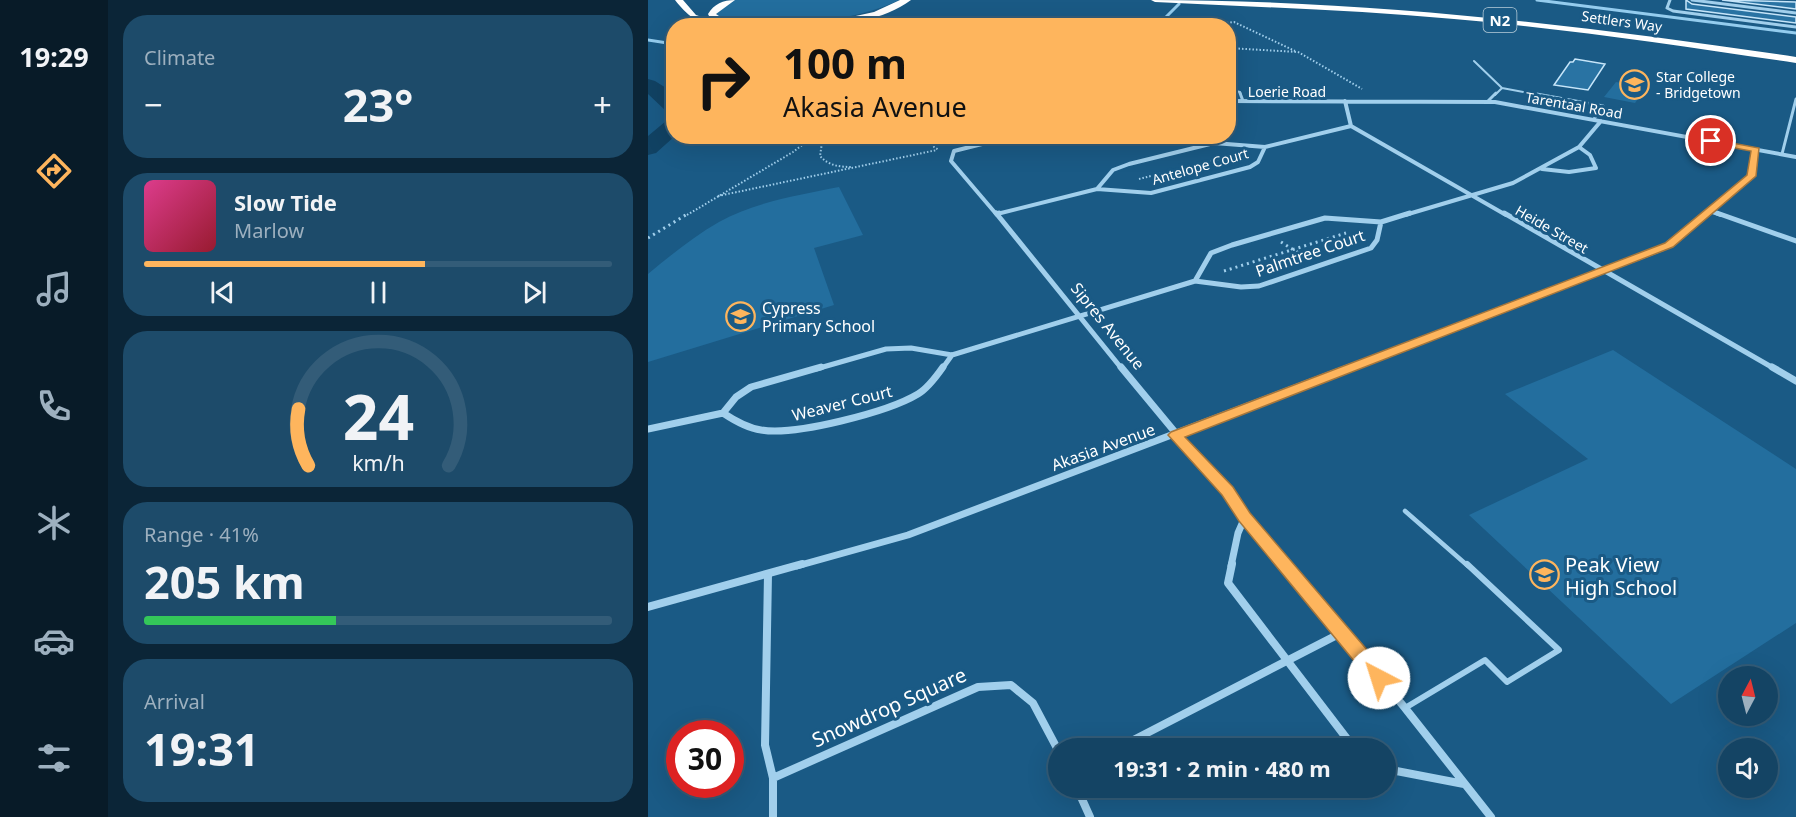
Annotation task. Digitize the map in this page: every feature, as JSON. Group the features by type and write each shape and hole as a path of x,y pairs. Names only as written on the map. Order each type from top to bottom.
{"highway":[{"path":"679,0 696,18"},
{"path":"714,18 712,14 721,4 731,0"},
{"path":"855,18 876,14 907,0"},
{"name":"Settlers Way","path":"1155,0 1411,13 1514,21 1796,60"},
{"name":"Settlers Way","path":"1313,0 1431,6 1530,15 1796,51"}],"street":[{"path":"1670,0 1667,8 1673,11 1796,27"},
{"path":"1692,0 1796,13"},
{"name":"Loerie Road","path":"1236,101 1345,101"},
{"path":"1345,101 1351,126"},
{"name":"Tarentaal Road","path":"1345,101 1488,101 1796,157"},
{"name":"Palmtree Court","path":"1195,281 1203,262 1211,253 1269,234 1325,218 1381,222 1513,183 1579,147 1601,121"},
{"name":"Antelope Court","path":"1236,143 1265,147 1351,126"},
{"name":"Heide Street","path":"1351,126 1796,381"},
{"path":"953,153 985,144"},
{"name":"Antelope Court","path":"1097,189 1113,170 1214,144"},
{"name":"Antelope Court","path":"997,213 1097,189 1151,193 1250,167 1258,162 1265,147"},
{"path":"1542,169 1586,171 1596,168 1585,148 1579,147"},
{"name":"Akasia Avenue","path":"648,607 908,535 1176,435 1669,245 1752,176 1755,150"},
{"name":"Sipres Avenue","path":"953,153 951,161 997,213 1176,435 1227,491 1245,517 1405,708 1491,817"},
{"path":"1710,211 1796,241"},
{"name":"Palmtree Court","path":"1080,316 1195,281 1251,287 1321,266 1371,248 1377,240 1381,222"},
{"path":"648,429 723,413 736,397 751,387 876,351 911,348 952,355 1080,316"},
{"name":"Weaver Court","path":"723,413 746,425 765,431 806,428 847,418 896,404 919,394 952,355"},
{"path":"1245,517 1238,533 1228,583 1346,738"},
{"path":"768,574 765,745 773,778 773,817"},
{"path":"1137,738 1341,633"},
{"name":"Snowdrop Square","path":"773,778 978,687 1011,685 1033,703 1052,738"},
{"path":"1396,771 1439,782 1464,784"},
{"path":"1081,798 1090,817"}],"lane":[{"path":"1474,61 1502,88 1604,106 1594,120"},
{"path":"1488,101 1502,88"},
{"path":"1236,91 1240,92 1243,101"},
{"path":"1782,154 1796,99"},
{"path":"1405,511 1448,546 1558,650 1508,682 1485,660 1405,708"}],"path":[{"path":"1236,23 1264,34 1366,91 1345,101"},
{"path":"1236,48 1298,52"},
{"path":"648,237 804,144"},
{"path":"822,144 820,156 824,162 836,166 860,167"},
{"path":"933,144 938,150"},
{"path":"718,196 938,150 953,153"},
{"path":"1166,155 1201,180"},
{"path":"1130,181 1231,156"},
{"path":"1195,281 1348,233"},
{"path":"1269,234 1321,266"}],"shaded area":[{"path":"734,0 899,0 843,18 721,18 716,14"},
{"path":"1616,82 1646,87 1635,103 1604,97"},
{"path":"839,187 863,235 814,248 834,305 648,362 648,274 700,234 733,215 778,200"},
{"path":"1613,350 1796,469 1796,623 1730,666 1718,666 1718,674 1671,704 1469,515 1588,459 1505,394"}],"building":[{"path":"1686,0 1692,4 1796,17 1796,23 1686,9"},
{"path":"1722,0 1796,2 1796,9"},
{"path":"1575,59 1605,64 1588,90 1554,85 1570,62"}],"waterway":[{"path":"1537,0 1796,33"},
{"path":"1165,18 1179,4"},
{"path":"648,40 666,43"},
{"path":"648,85 666,97"},
{"path":"648,148 666,133"}],"place":[{"name":"Star College - Bridgetown","path":"1635,84"},
{"name":"Cypress Primary School","path":"741,317"},
{"name":"Peak View High School","path":"1544,575"}],"route":[{"path":"1379,678 1245,517 1227,491 1176,435 1662,249 1752,176 1755,150 1711,141"}]}
